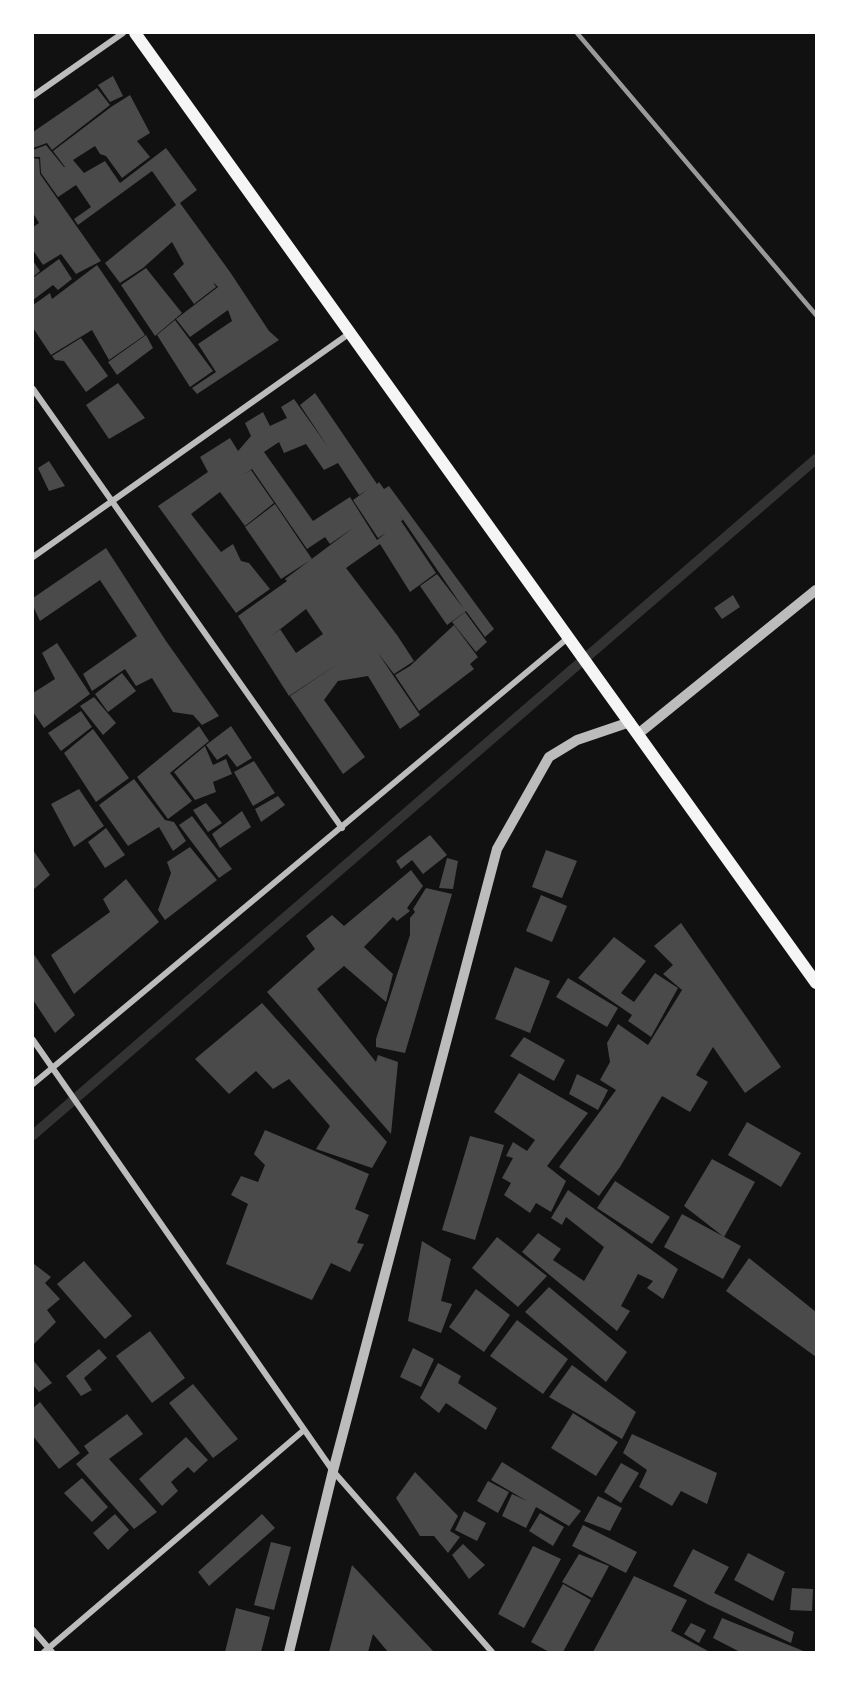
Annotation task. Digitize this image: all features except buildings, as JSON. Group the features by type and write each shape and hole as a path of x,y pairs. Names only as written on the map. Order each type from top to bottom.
{"main road":[{"path":"135,33 816,983"}],"street":[{"path":"33,96 123,33"},
{"path":"33,556 350,333"},
{"path":"33,389 342,828"},
{"path":"638,734 816,590"},
{"path":"33,1084 569,637"},
{"path":"289,1652 333,1471 497,849 549,757 578,740 630,722"},
{"path":"33,1040 333,1471 492,1652"},
{"path":"33,1630 48,1651 304,1430"}],"waterway":[{"path":"33,1135 816,459"}],"railway":[{"path":"577,33 816,315"}]}
